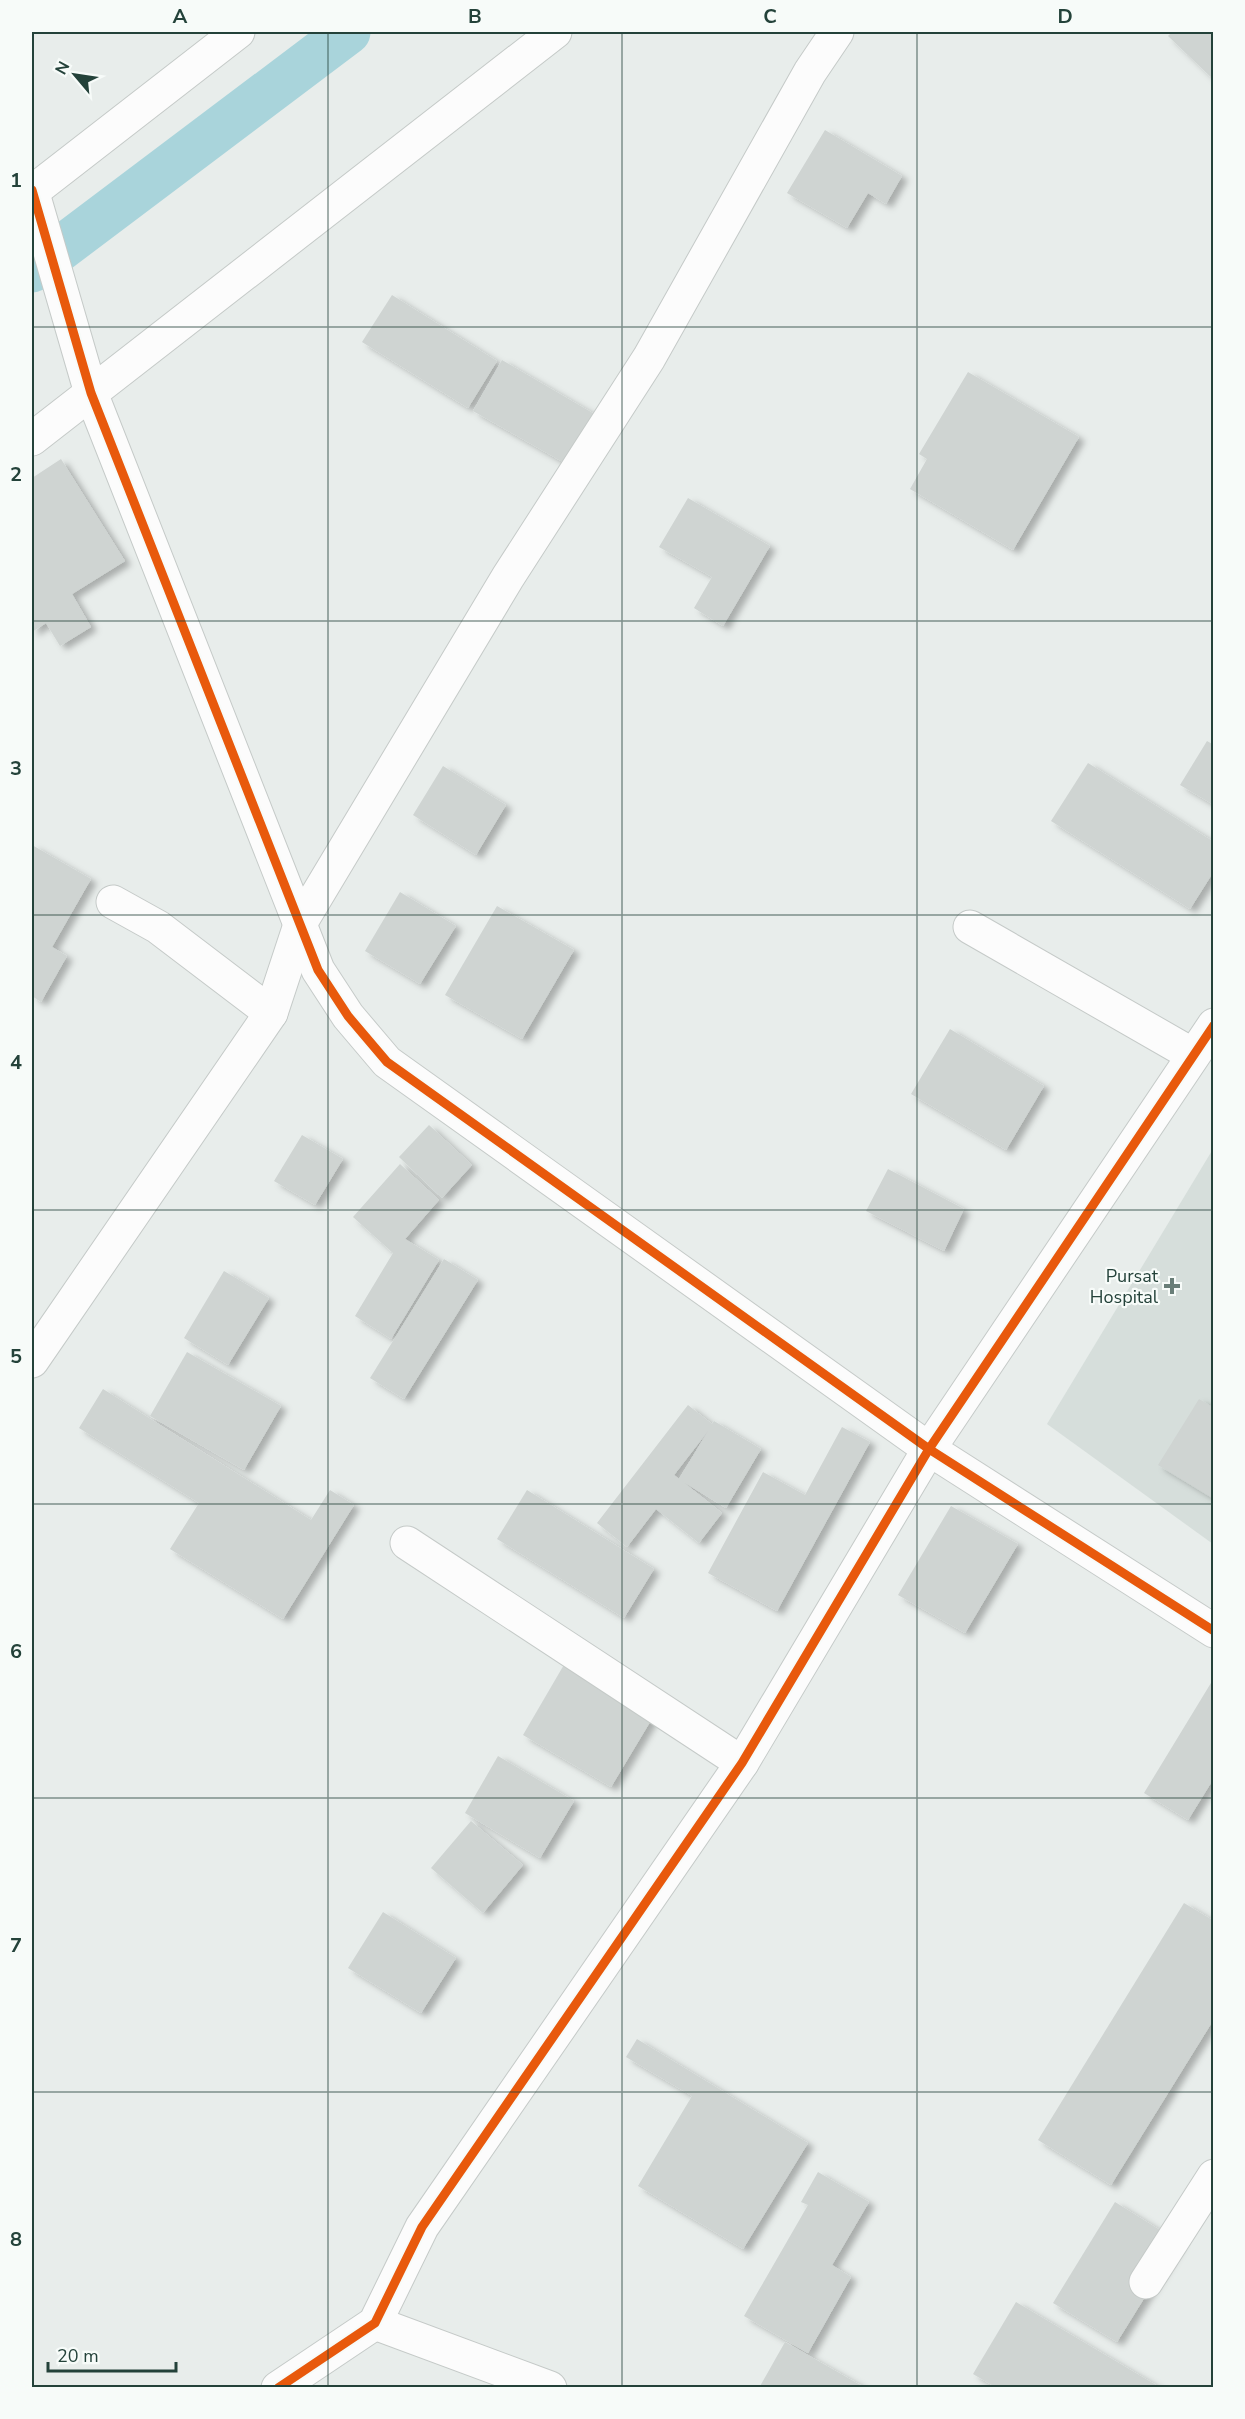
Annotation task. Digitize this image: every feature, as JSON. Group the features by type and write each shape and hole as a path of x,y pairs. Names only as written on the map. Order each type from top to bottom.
{"street":[{"path":"238,32 32,191 91,393 318,970 348,1016 387,1062 929,1449 1214,1631"},
{"path":"32,439 555,32"},
{"path":"32,1361 271,1013 300,922 508,577 649,358 810,72 837,32"},
{"path":"113,902 158,927 271,1013"},
{"path":"970,927 1193,1055"},
{"path":"278,2388 375,2323 422,2228 742,1763 929,1449 1214,1025"},
{"path":"407,1543 742,1763"},
{"path":"1146,2282 1214,2176"},
{"path":"375,2323 550,2388"}],"shaded area":[{"name":"Pursat Hospital","path":"1213,1149 1213,1544 1047,1424"}],"building":[{"path":"1172,32 1214,32 1214,80 1168,36"},
{"path":"825,130 902,176 886,204 868,193 847,228 787,193"},
{"path":"392,295 497,361 468,408 362,342"},
{"path":"502,360 596,415 568,465 473,411"},
{"path":"968,372 1079,437 1013,550 910,489 927,459 919,454"},
{"path":"61,459 125,561 72,594 91,627 60,646 46,623 32,632 32,478"},
{"path":"688,498 770,546 723,626 694,608 712,577 659,547"},
{"path":"1207,741 1214,745 1214,805 1180,785"},
{"path":"1088,763 1214,842 1214,871 1190,909 1051,821"},
{"path":"443,766 506,805 476,855 413,815"},
{"path":"32,845 91,879 52,947 67,956 41,1002 32,996"},
{"path":"400,892 456,926 420,984 365,951"},
{"path":"497,906 574,950 522,1039 445,995"},
{"path":"950,1029 1044,1086 1006,1150 911,1094"},
{"path":"429,1125 472,1165 442,1198 399,1157"},
{"path":"302,1135 343,1159 315,1205 274,1181"},
{"path":"400,1164 439,1200 405,1239 439,1260 391,1339 355,1316 393,1253 353,1217"},
{"path":"888,1169 964,1209 944,1251 866,1211"},
{"path":"444,1259 478,1280 404,1399 370,1378"},
{"path":"224,1271 269,1298 228,1365 184,1338"},
{"path":"187,1352 281,1406 244,1470 150,1416"},
{"path":"103,1389 311,1520 330,1490 354,1505 283,1619 170,1549 199,1503 79,1428"},
{"path":"1199,1399 1214,1408 1214,1499 1158,1465"},
{"path":"688,1405 712,1424 714,1421 761,1449 726,1508 682,1481 722,1513 699,1543 656,1509 627,1547 597,1523","holes":["708,1431 679,1479 674,1475"]},
{"path":"842,1427 870,1442 777,1611 708,1573 763,1472 805,1495"},
{"path":"527,1490 654,1569 624,1618 497,1539"},
{"path":"951,1506 1018,1544 965,1633 898,1595"},
{"path":"565,1663 653,1717 611,1787 523,1735"},
{"path":"1214,1678 1214,1778 1188,1820 1144,1793"},
{"path":"498,1756 574,1801 540,1858 465,1813"},
{"path":"471,1821 523,1865 483,1913 431,1868"},
{"path":"1184,1903 1214,1921 1214,2019 1111,2185 1038,2140"},
{"path":"383,1912 456,1958 421,2013 348,1968"},
{"path":"637,2039 808,2143 743,2249 638,2186 692,2096 626,2057"},
{"path":"818,2172 869,2202 832,2265 851,2277 808,2353 744,2316 808,2205 801,2202"},
{"path":"1115,2202 1179,2242 1117,2342 1053,2303"},
{"path":"1016,2302 1161,2388 997,2388 973,2374"},
{"path":"785,2342 862,2386 861,2388 759,2388"}],"waterway":[{"path":"32,270 348,32"}],"cycle path":[{"path":"32,190 91,393 318,970 348,1016 387,1062 929,1449 1214,1631"},
{"path":"278,2388 375,2323 422,2227 742,1763 929,1449 1214,1025"}],"place":[{"name":"Pursat Hospital","path":"1172,1286"}]}
